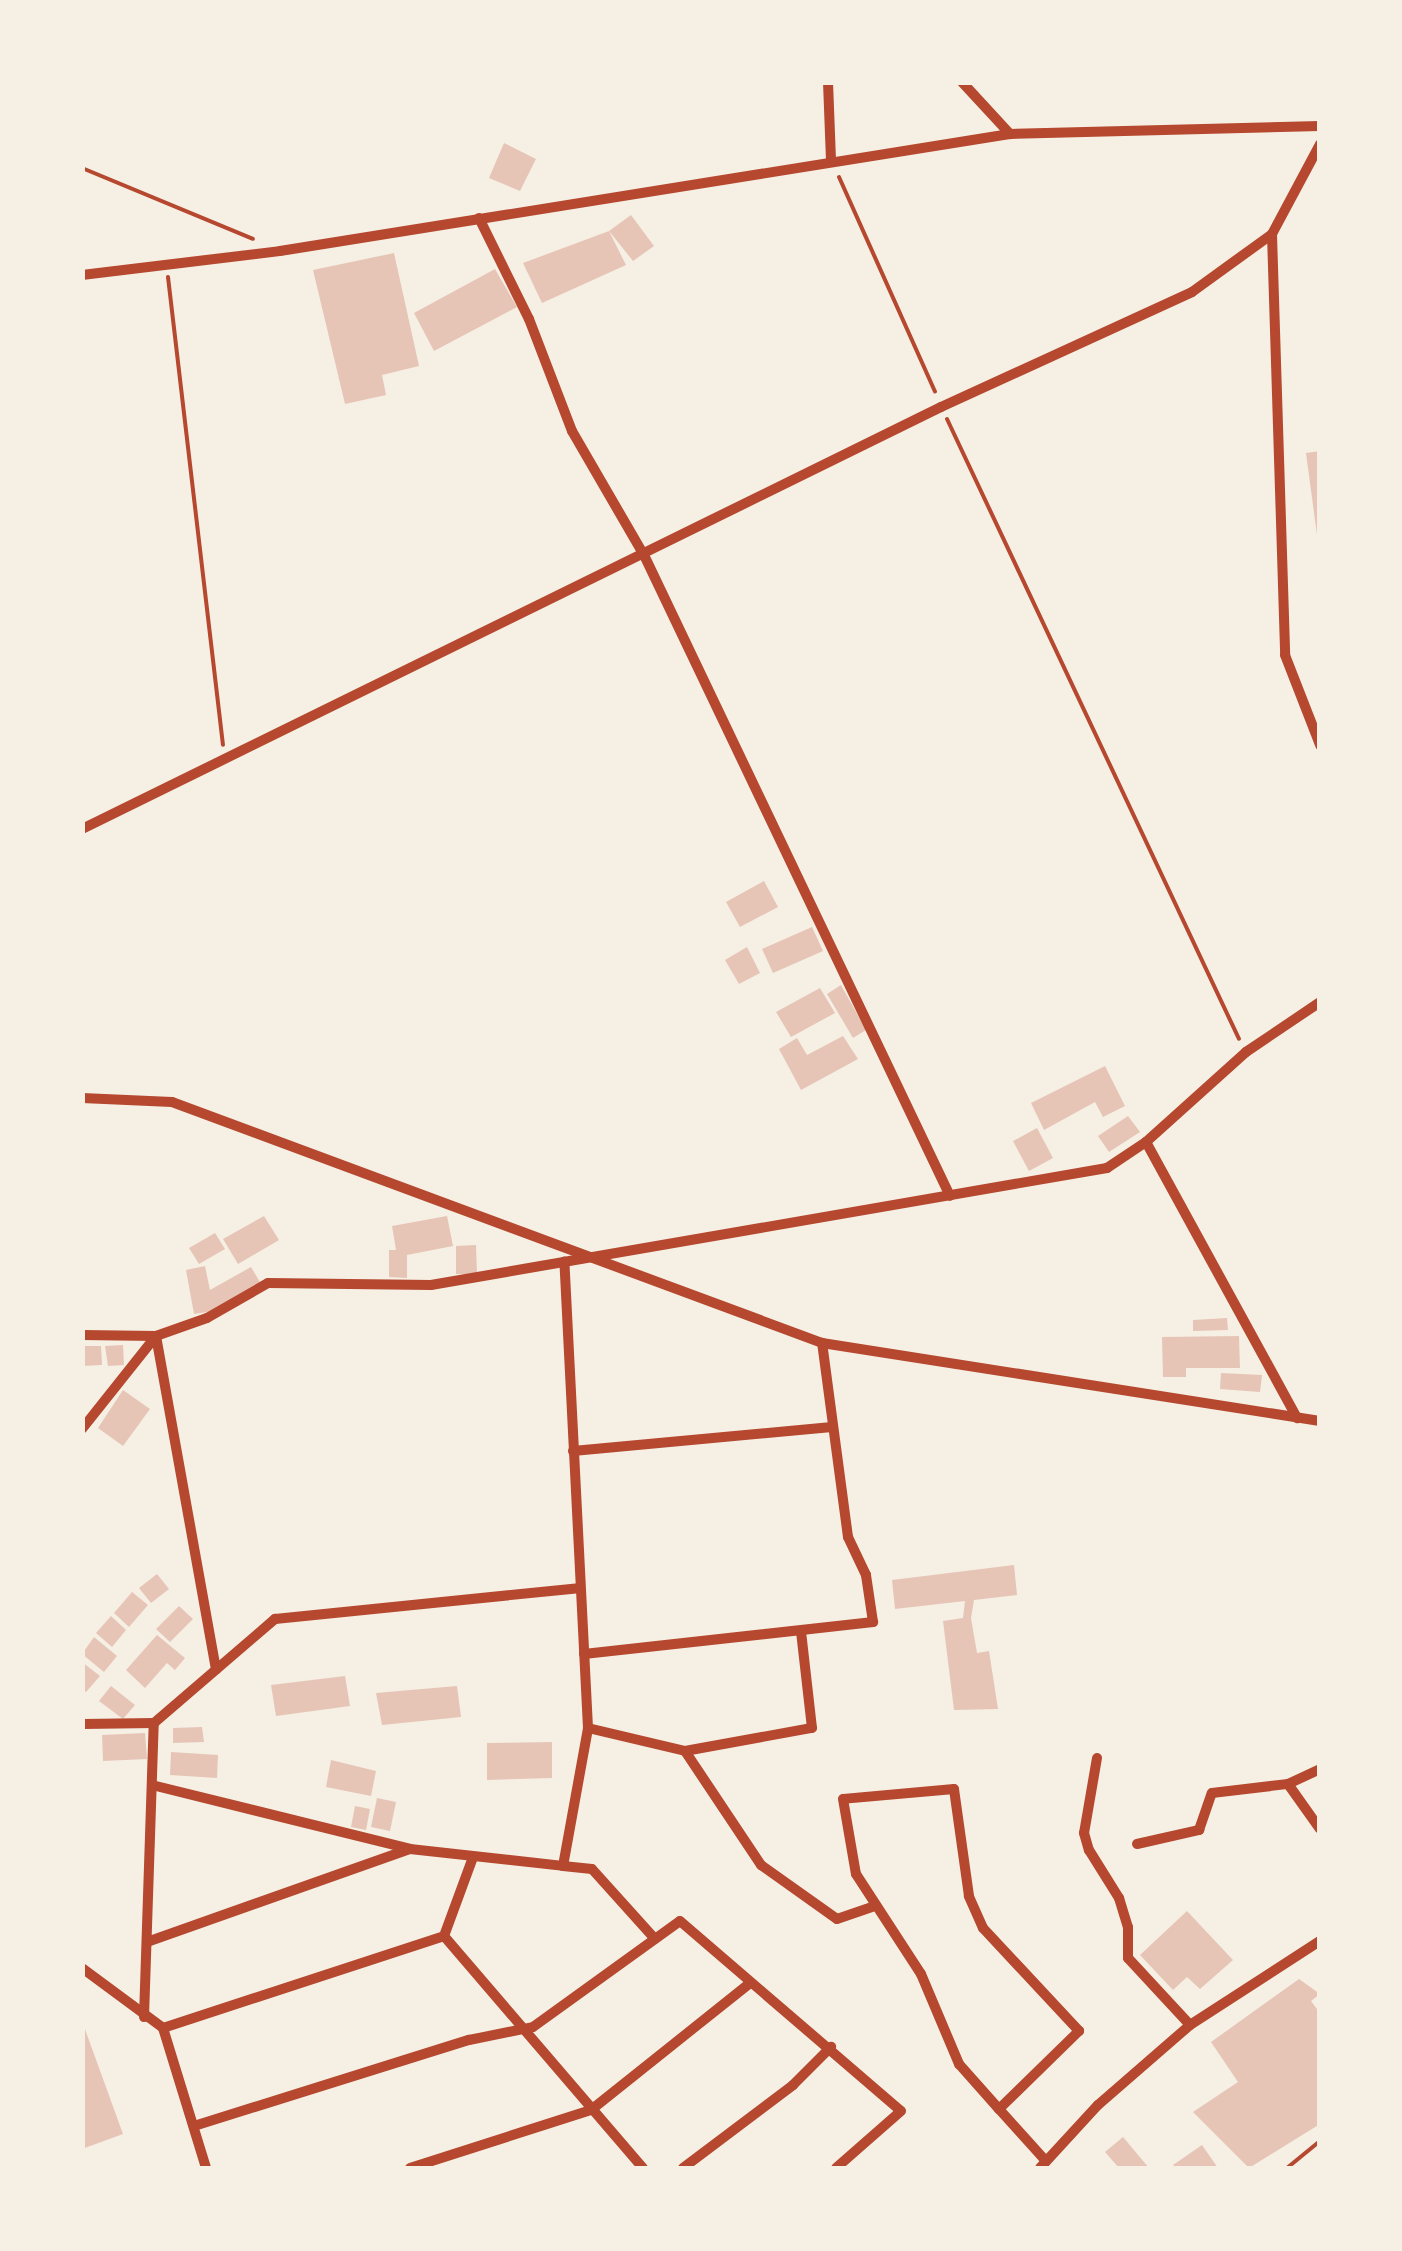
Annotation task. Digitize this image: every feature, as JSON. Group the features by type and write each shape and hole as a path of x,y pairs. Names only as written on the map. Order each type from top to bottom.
{"street":[{"path":"828,82 830,159"},
{"path":"962,82 1010,134"},
{"path":"82,275 280,250 830,159 1010,134 1320,126"},
{"path":"82,829 941,407 1192,292 1272,234 1320,144"},
{"path":"479,218 529,320 572,432 644,555 950,1196"},
{"path":"1272,234 1285,656 1320,744"},
{"path":"82,1335 156,1336 208,1318 268,1283 431,1284 1107,1168 1146,1142 1246,1052 1320,1002"},
{"path":"82,1098 172,1102 468,1206 585,1258 822,1342 1320,1421"},
{"path":"1146,1142 1296,1418"},
{"path":"563,1866 588,1728 564,1262"},
{"path":"82,1429 156,1336"},
{"path":"156,1336 216,1670"},
{"path":"584,1654 873,1622 866,1575 848,1537 822,1342"},
{"path":"572,1451 832,1427"},
{"path":"83,1724 154,1724 275,1620 578,1588"},
{"path":"588,1728 684,1751 812,1728 801,1632"},
{"path":"144,2018 156,1786 154,1724"},
{"path":"684,1751 762,1865 837,1919 875,1906"},
{"path":"1098,1758 1084,1833 1089,1850 1118,1898 1128,1927 1128,1958 1190,2025"},
{"path":"1137,1844 1200,1830 1212,1793 1288,1784 1320,1770"},
{"path":"1288,1784 1320,1830"},
{"path":"156,1786 410,1849 472,1860 592,1870 655,1939"},
{"path":"999,2109 1079,2031 982,1928 969,1896 954,1790 843,1799 846,1840 875,1906 921,1974 959,2064 1043,2164 1190,2025 1320,1940"},
{"path":"146,1942 410,1849"},
{"path":"444,1936 472,1860"},
{"path":"194,2126 520,2027 532,2027 680,1921 748,1984 831,2046 901,2111 836,2168"},
{"path":"444,1936 644,2168"},
{"path":"163,2028 444,1936"},
{"path":"82,1968 144,2018 163,2028 206,2168"},
{"path":"410,2168 592,2110 748,1984"},
{"path":"684,2168 793,2085 831,2046"}],"path":[{"path":"830,159 941,407 1246,1052"},
{"path":"82,168 280,250"},
{"path":"166,264 225,759"},
{"path":"1287,2168 1320,2141"}],"building":[{"path":"504,143 536,159 520,191 489,178"},
{"path":"631,215 654,246 633,261 609,231"},
{"path":"609,231 626,265 542,303 523,263"},
{"path":"394,253 419,366 382,375 386,395 345,404 313,270"},
{"path":"495,269 517,307 434,351 414,313"},
{"path":"1320,451 1320,535 1317,535 1306,453"},
{"path":"764,881 778,907 740,927 726,902"},
{"path":"812,927 823,951 773,973 762,949"},
{"path":"747,947 760,973 739,984 725,960"},
{"path":"841,985 866,1030 853,1038 827,994"},
{"path":"820,988 835,1013 791,1037 776,1012"},
{"path":"843,1036 858,1059 801,1090 779,1049 797,1038 807,1055"},
{"path":"1105,1066 1125,1106 1103,1117 1095,1102 1044,1130 1031,1103"},
{"path":"1128,1116 1140,1132 1109,1152 1098,1136"},
{"path":"1037,1128 1053,1158 1029,1171 1013,1141"},
{"path":"264,1216 279,1240 238,1264 223,1239"},
{"path":"447,1216 453,1246 407,1255 407,1278 389,1277 389,1250 396,1250 392,1226"},
{"path":"215,1233 225,1249 199,1264 189,1248"},
{"path":"476,1245 477,1274 456,1274 456,1246"},
{"path":"205,1266 210,1290 251,1267 261,1284 214,1311 194,1314 186,1270"},
{"path":"1227,1318 1228,1330 1193,1331 1193,1320"},
{"path":"1239,1336 1240,1368 1186,1368 1186,1377 1163,1377 1162,1337"},
{"path":"123,1345 124,1365 108,1366 105,1346"},
{"path":"82,1346 101,1346 102,1365 82,1366"},
{"path":"1221,1373 1262,1375 1260,1392 1220,1389"},
{"path":"123,1390 150,1409 123,1446 98,1428"},
{"path":"1014,1565 1017,1595 974,1600 971,1618 977,1653 989,1651 998,1709 954,1710 943,1621 963,1618 965,1601 895,1609 892,1580"},
{"path":"157,1574 169,1589 151,1603 139,1588"},
{"path":"132,1592 148,1605 129,1627 114,1613"},
{"path":"179,1606 193,1619 170,1642 156,1629"},
{"path":"111,1616 126,1630 112,1647 96,1633"},
{"path":"157,1635 185,1658 175,1670 167,1663 145,1688 126,1670"},
{"path":"94,1637 117,1656 104,1672 82,1654"},
{"path":"82,1662 100,1676 86,1692 82,1690"},
{"path":"345,1676 350,1706 276,1716 271,1685"},
{"path":"111,1686 135,1705 123,1719 99,1701"},
{"path":"457,1686 461,1717 382,1725 376,1693"},
{"path":"202,1727 204,1742 173,1743 173,1728"},
{"path":"145,1733 147,1759 103,1761 102,1735"},
{"path":"552,1742 552,1778 487,1780 487,1743"},
{"path":"171,1752 218,1755 217,1778 170,1775"},
{"path":"331,1760 376,1771 371,1796 326,1787"},
{"path":"377,1798 396,1802 390,1831 371,1827"},
{"path":"355,1806 370,1809 366,1830 351,1827"},
{"path":"1187,1911 1233,1960 1200,1989 1187,1977 1173,1990 1140,1955"},
{"path":"1299,1979 1320,1994 1311,2001 1320,2013 1320,2124 1249,2168 1193,2112 1238,2082 1211,2042"},
{"path":"82,2021 123,2134 82,2149"},
{"path":"1123,2137 1149,2168 1119,2168 1105,2152"},
{"path":"1202,2145 1218,2168 1173,2165"}]}
